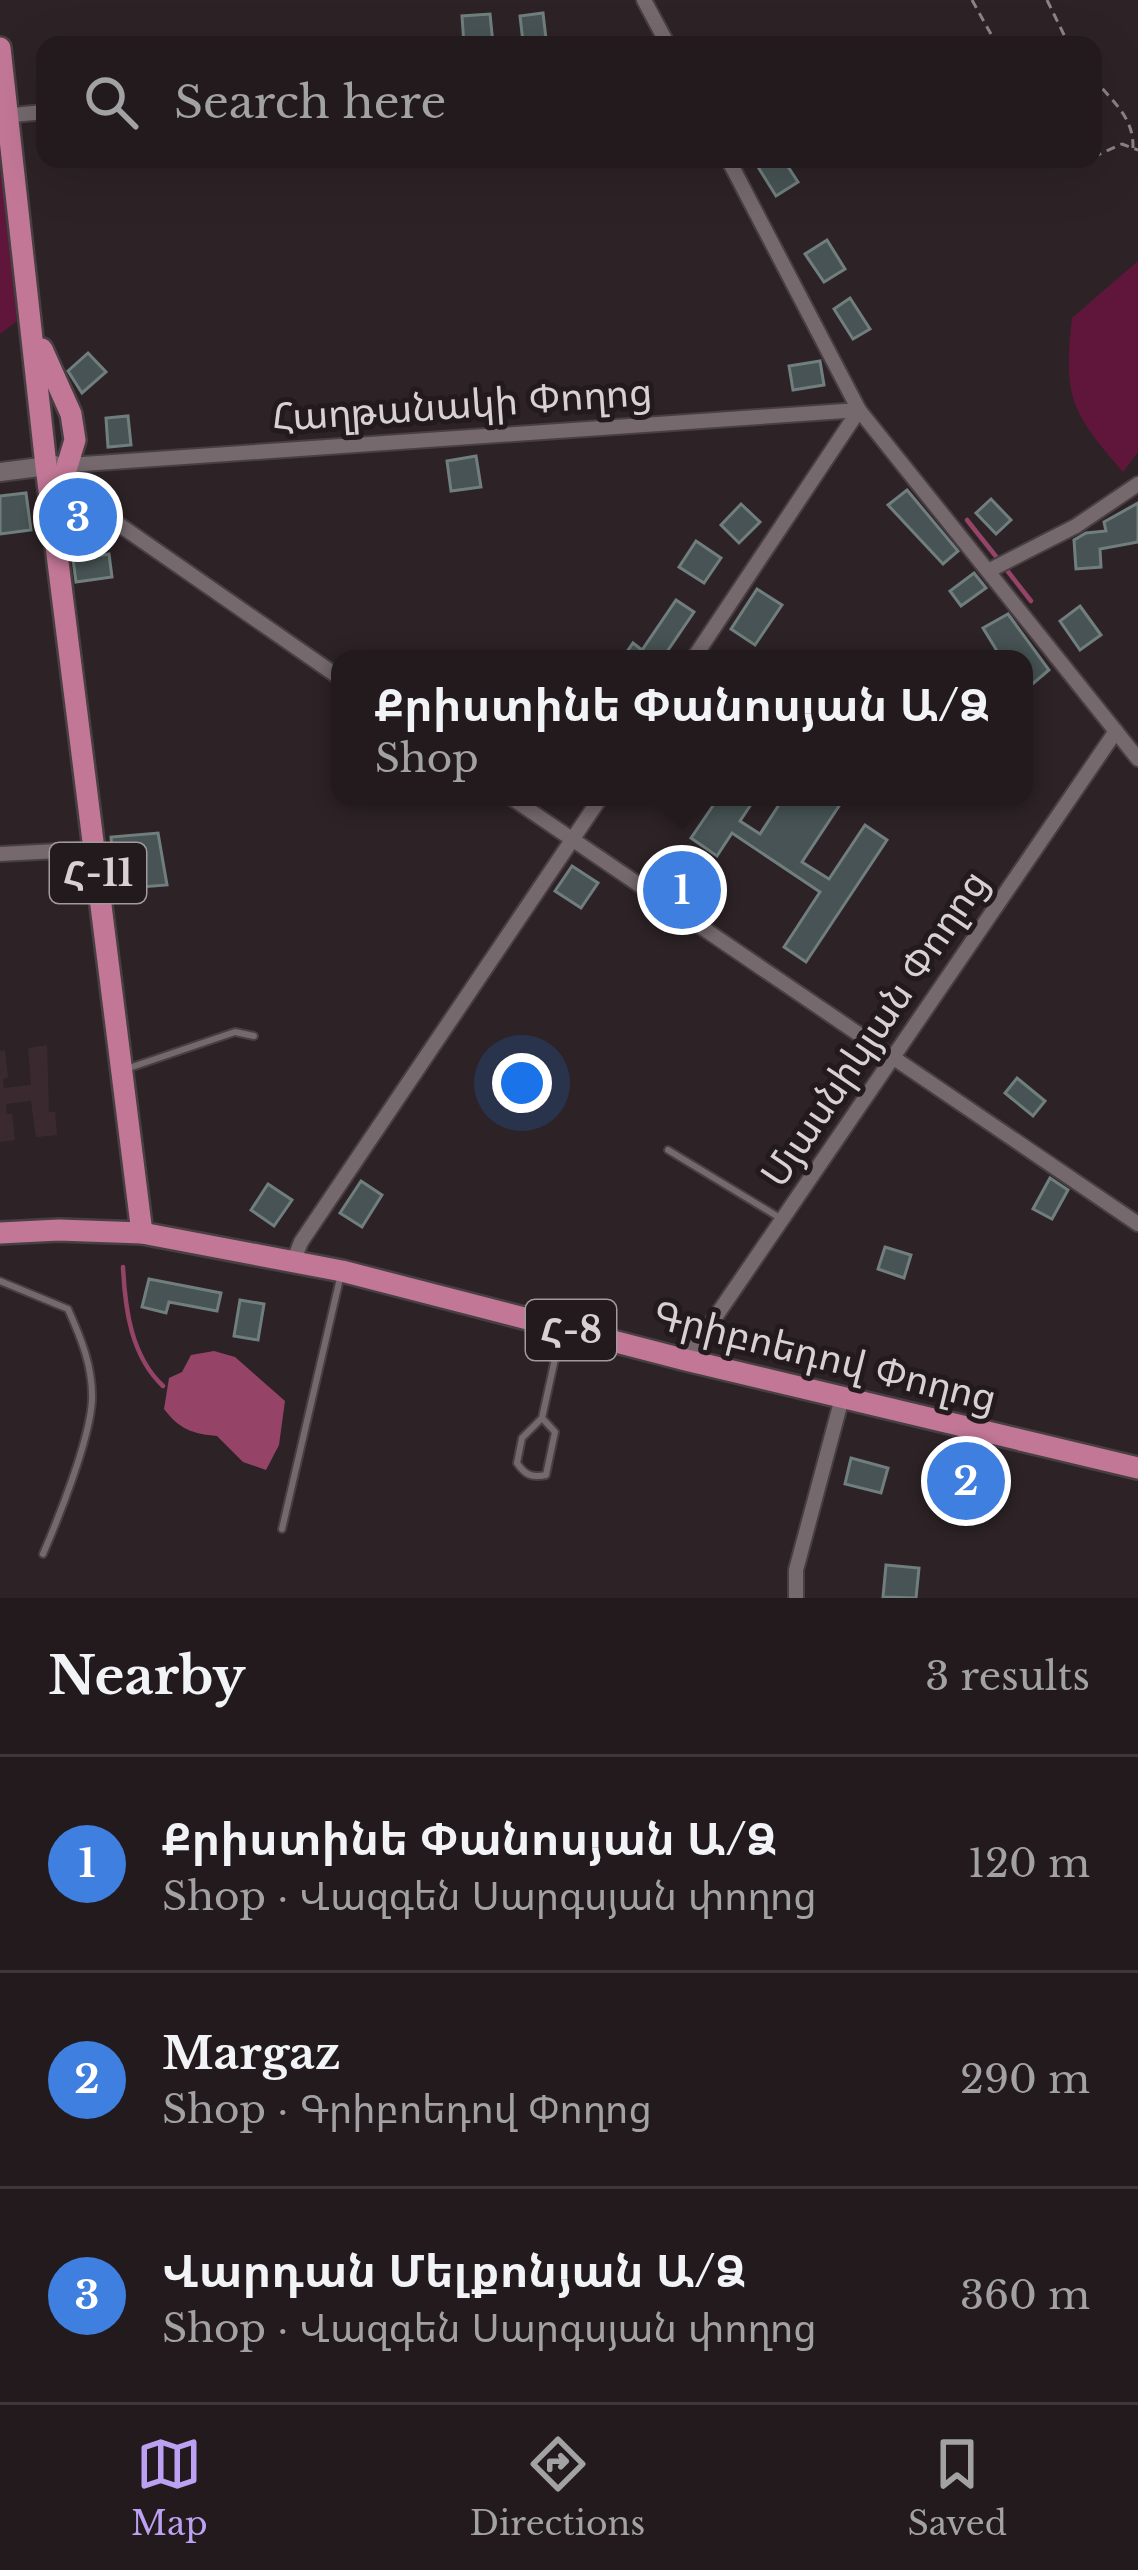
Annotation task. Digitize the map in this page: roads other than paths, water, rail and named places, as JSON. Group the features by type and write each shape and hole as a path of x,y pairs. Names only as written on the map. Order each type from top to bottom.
{"main road":[{"name":"Հ-11","path":"0,48 4,116 142,1232"},
{"name":"Հ-11","path":"31,320 71,414 75,440 52,513"},
{"name":"Գրիբոեդով Փողոց","path":"0,1233 142,1232 342,1271 686,1360 1138,1468"}],"street":[{"path":"644,0 663,36"},
{"path":"4,116 36,113"},
{"path":"733,168 860,410 1138,759"},
{"path":"699,650 860,410"},
{"name":"Հաղթանակի Փողոց","path":"70,465 860,410"},
{"path":"0,472 70,465 88,503 331,673"},
{"path":"990,570 1076,526 1138,484"},
{"name":"Մյասնիկյան Փողոց","path":"686,1360 1116,731"},
{"path":"524,806 1138,1224"},
{"path":"293,1262 301,1242 595,806"},
{"path":"0,854 95,849"},
{"path":"796,1598 796,1570 842,1398"}],"lane":[{"path":"122,1070 235,1032 254,1036"},
{"path":"668,1150 784,1220"},
{"path":"282,1529 342,1271"},
{"path":"0,1281 68,1309 86,1347 92,1402 63,1509 43,1554"},
{"path":"542,1418 554,1432 546,1475 536,1477 523,1472 517,1463 522,1438 542,1418 562,1328"}],"waterway":[{"path":"967,520 998,559"},
{"path":"1006,569 1031,601"},
{"path":"123,1267 137,1346 163,1386"}],"place":[{"name":"Վարդան Մելքոնյան Ա/Ձ","path":"78,517"},
{"name":"Քրիստինե Փանոսյան Ա/Ձ","path":"682,890"},
{"name":"Margaz","path":"966,1481"}]}
